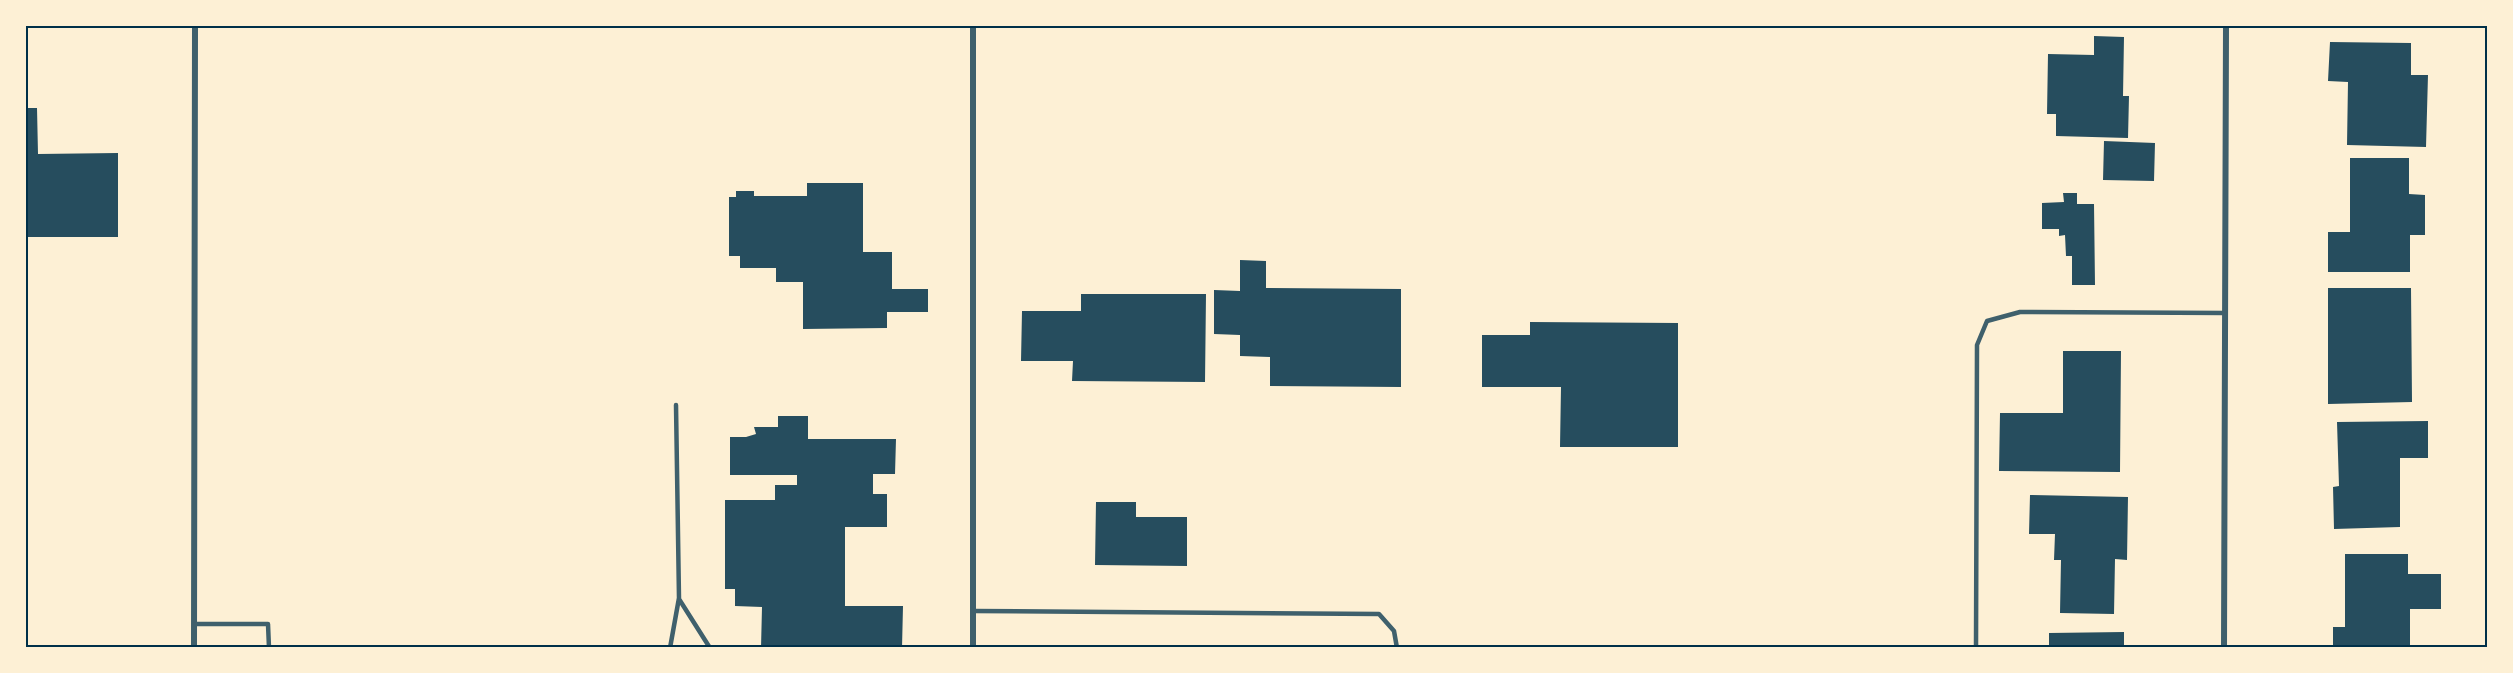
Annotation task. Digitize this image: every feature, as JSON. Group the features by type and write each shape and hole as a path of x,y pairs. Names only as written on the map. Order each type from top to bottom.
{"street":[{"path":"194,648 195,26"},
{"path":"973,26 973,648"},
{"path":"2224,648 2226,26"}],"lane":[{"path":"1976,648 1977,345 1987,321 2020,312 2225,313"},
{"path":"670,648 679,598 676,405"},
{"path":"679,598 710,648"},
{"path":"973,611 1379,614 1394,631 1397,648"},
{"path":"194,624 268,624 268,648"}],"building":[{"path":"2094,36 2124,37 2123,96 2129,96 2128,138 2056,136 2056,114 2047,114 2048,54 2094,55"},
{"path":"2330,42 2411,43 2411,75 2428,75 2426,147 2347,145 2348,82 2328,81"},
{"path":"26,108 37,108 38,154 118,153 118,237 26,237"},
{"path":"2104,141 2155,143 2154,181 2103,180"},
{"path":"2350,158 2409,158 2409,194 2425,195 2425,235 2410,235 2410,272 2328,272 2328,232 2350,232"},
{"path":"807,183 863,183 863,252 892,252 892,289 928,289 928,312 887,312 887,328 803,329 803,282 776,282 776,268 740,268 740,256 729,256 729,197 736,197 736,191 754,191 754,196 807,196"},
{"path":"2063,193 2077,193 2077,204 2094,204 2095,285 2072,285 2072,256 2066,256 2065,235 2059,236 2059,229 2042,229 2042,203 2064,202"},
{"path":"1240,260 1266,261 1266,288 1401,289 1401,387 1270,386 1270,357 1240,356 1240,335 1214,334 1214,290 1240,291"},
{"path":"2328,288 2411,288 2412,402 2328,404"},
{"path":"1081,294 1206,294 1205,382 1072,381 1073,361 1021,361 1022,311 1081,311"},
{"path":"1530,322 1678,323 1678,447 1560,447 1561,387 1482,387 1482,335 1530,335"},
{"path":"2063,351 2121,351 2120,472 1999,471 2000,413 2063,413"},
{"path":"778,416 808,416 808,439 896,439 895,474 873,474 873,494 887,494 887,527 845,527 845,606 903,606 902,648 761,648 762,607 735,606 735,589 725,589 725,500 775,500 775,485 797,485 797,475 730,475 730,437 746,437 756,434 754,427 778,427"},
{"path":"2428,421 2428,458 2400,458 2400,527 2334,529 2333,487 2339,486 2337,422"},
{"path":"2030,495 2128,497 2127,560 2115,559 2114,614 2060,613 2061,560 2054,560 2055,534 2029,534"},
{"path":"1096,502 1136,502 1136,517 1187,517 1187,566 1095,565"},
{"path":"2345,554 2408,554 2408,574 2441,574 2441,609 2410,609 2410,648 2333,648 2333,627 2345,627"},
{"path":"2124,632 2124,648 2049,648 2049,633"}]}
